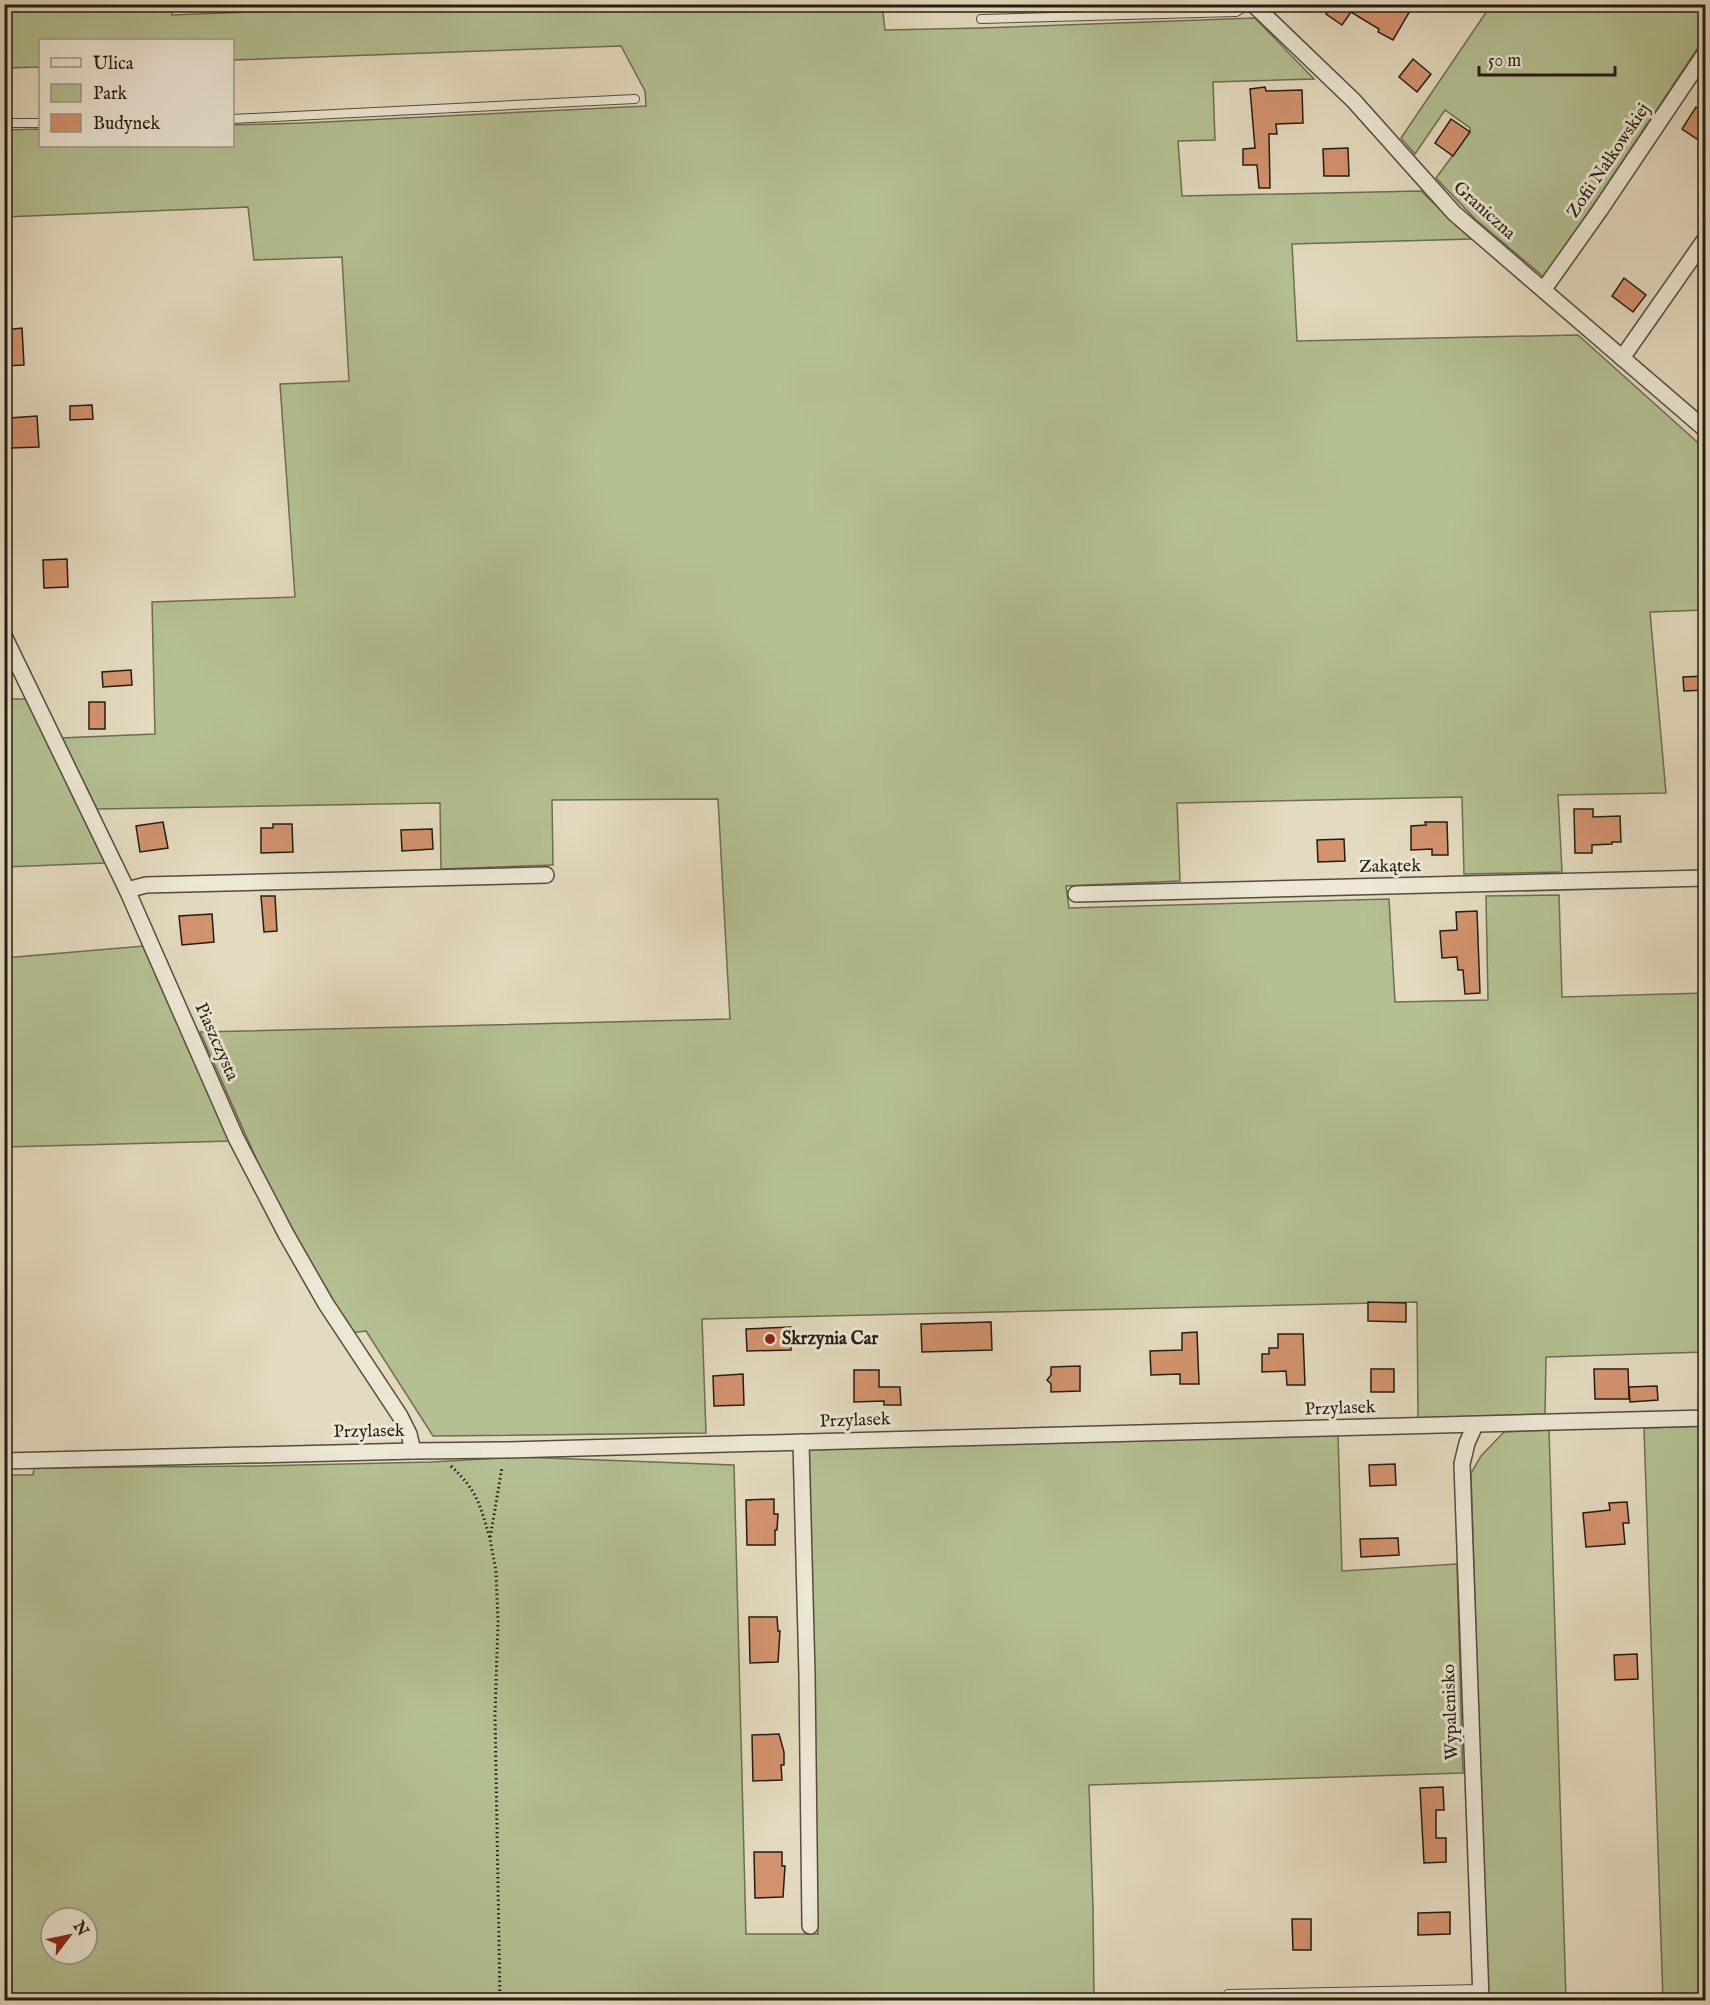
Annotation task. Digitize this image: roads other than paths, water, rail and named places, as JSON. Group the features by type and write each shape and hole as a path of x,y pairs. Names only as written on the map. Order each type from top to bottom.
{"street":[{"name":"Graniczna","path":"1256,6 1354,101 1454,213 1706,430"},
{"name":"Zofii Nałkowskiej","path":"1544,289 1706,52"},
{"path":"1623,358 1706,238"},
{"name":"Piaszczysta","path":"4,636 127,890 241,1148 326,1304 400,1416 409,1434 413,1451"},
{"path":"127,890 146,885 546,875"},
{"name":"Zakątek","path":"1076,894 1706,878"},
{"name":"Przylasek","path":"4,1461 1706,1418"},
{"name":"Wypalenisko","path":"1475,1425 1467,1443 1462,1464 1480,1995"},
{"path":"801,1442 810,1926"}],"lane":[{"path":"981,19 1236,12 1256,6"},
{"path":"234,119 635,99"},
{"path":"4,123 39,123"},
{"path":"1228,1994 1480,1995"}],"place":[{"name":"Skrzynia Car","path":"770,1339"}]}
